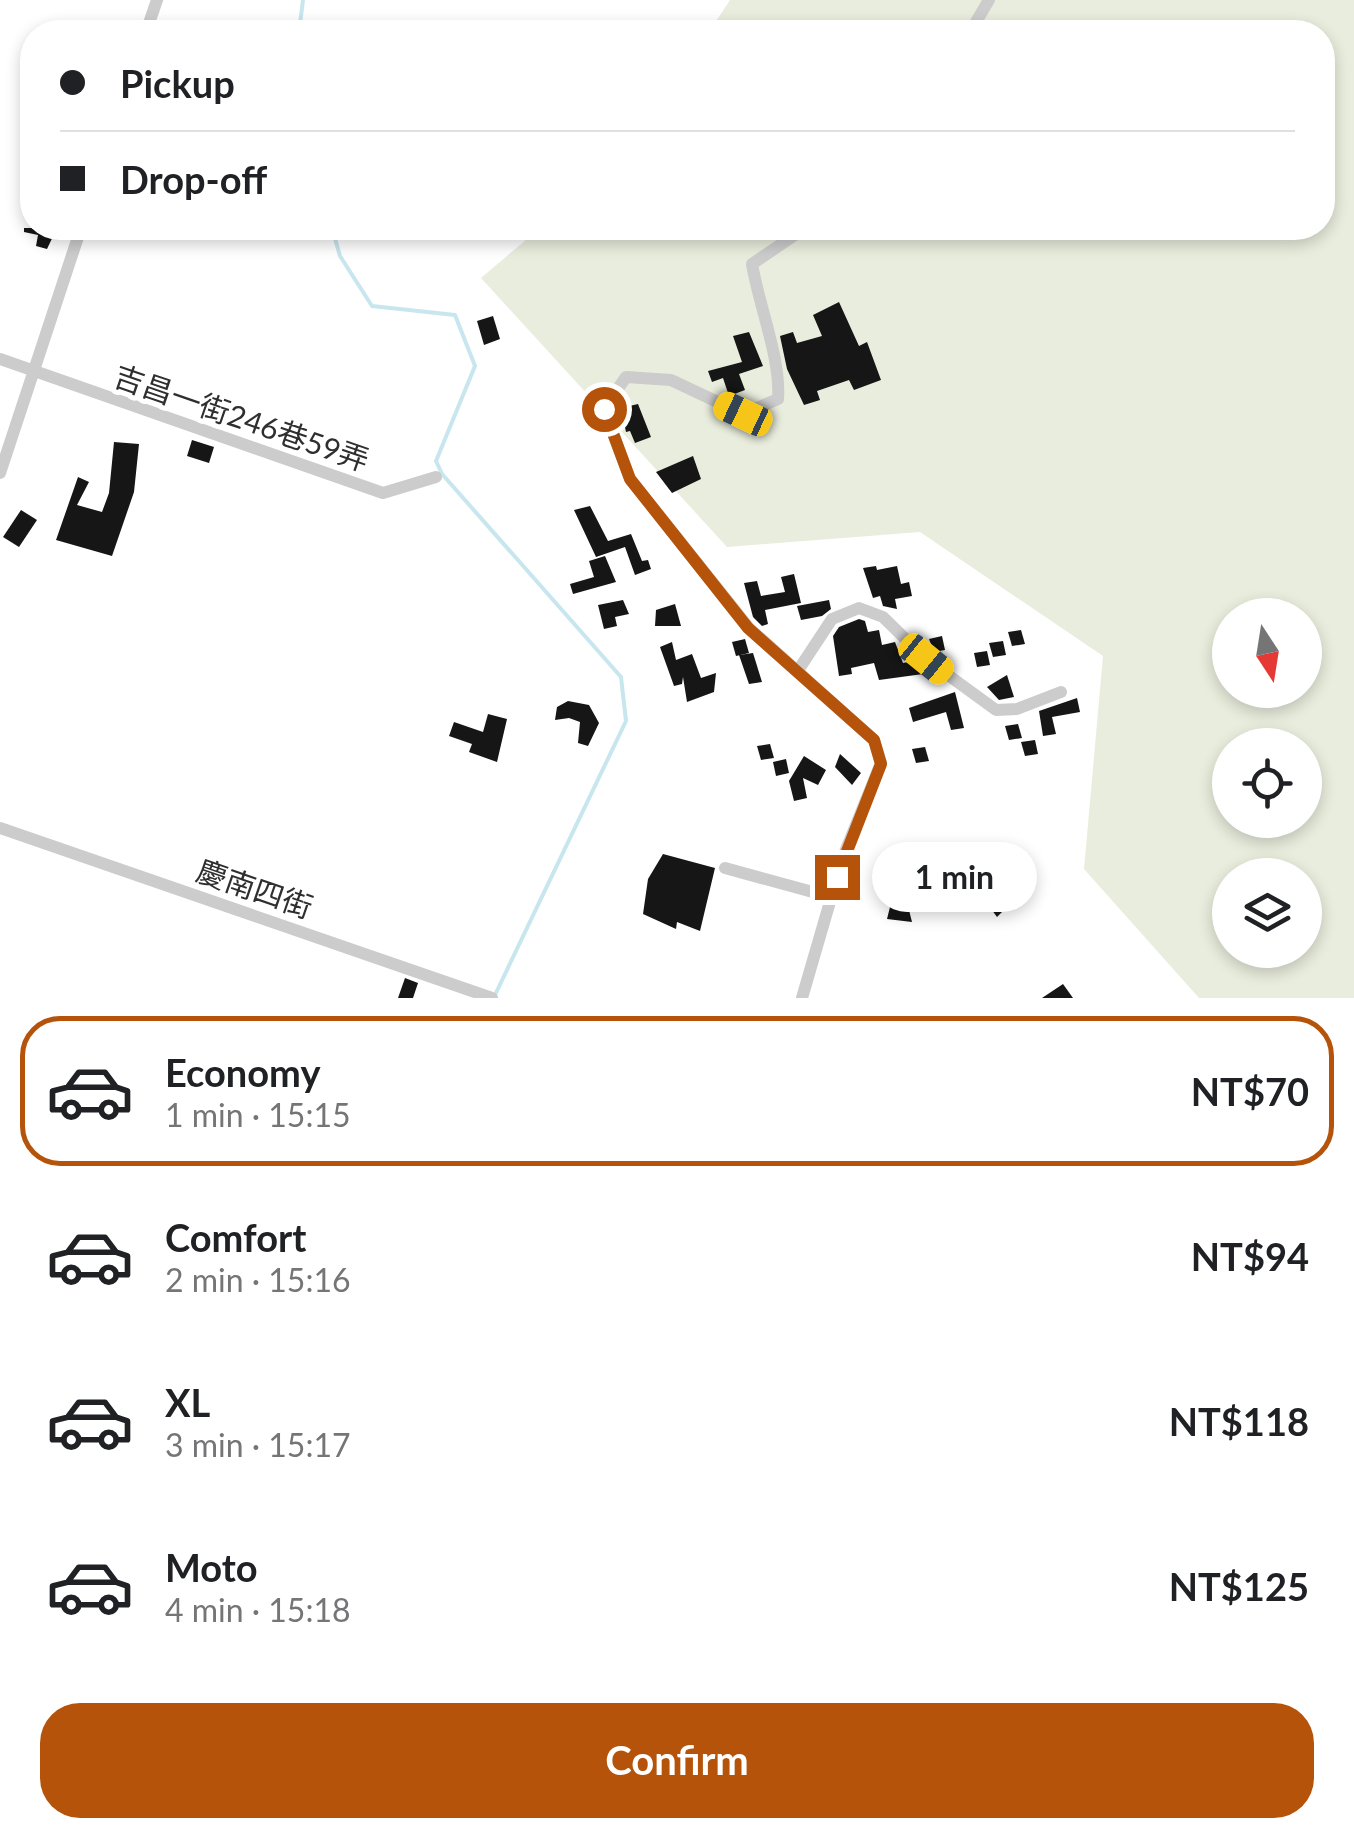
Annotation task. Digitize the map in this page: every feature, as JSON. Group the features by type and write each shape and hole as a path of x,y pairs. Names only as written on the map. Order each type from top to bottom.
{"street":[{"path":"0,473 77,240"},
{"path":"787,240 752,264 760,315 780,377 778,399 743,414 671,380 626,377 604,409 630,479 748,628 799,669 874,740 881,764 831,897 802,998"},
{"name":"吉昌一街246巷59弄","path":"0,360 383,492 436,477"},
{"path":"799,669 832,619 859,608 883,617 926,659 996,710 1016,709 1060,692"},
{"name":"慶南四街","path":"0,828 492,998"},
{"path":"726,868 831,897"}],"green space":[{"path":"730,0 1354,0 1354,998 1199,998 1084,869 1103,656 920,532 727,547 481,278 526,240 1335,240 1335,20 717,20"}],"building":[{"path":"37,240 51,240 47,249 36,246"},
{"path":"839,302 859,346 867,342 881,380 854,390 849,380 817,391 820,400 804,405 787,369 780,336 793,332 797,343 822,336 813,315"},
{"path":"493,316 500,339 484,345 477,321"},
{"path":"749,332 763,366 739,374 745,390 729,396 723,378 712,382 708,371 742,362 733,336"},
{"path":"638,404 651,437 635,443 630,431 626,432 621,408"},
{"path":"192,440 214,447 209,463 187,456"},
{"path":"114,442 139,444 134,492 112,556 56,540 78,477 89,482 77,505 102,512 109,493"},
{"path":"693,456 701,479 672,493 656,472"},
{"path":"590,506 608,541 631,534 642,561 648,560 651,569 635,575 625,547 596,557 574,510"},
{"path":"21,510 37,520 19,547 3,537"},
{"path":"605,556 616,582 573,594 570,584 594,577 589,561"},
{"path":"876,566 877,570 897,566 901,584 909,582 912,596 895,599 897,609 883,606 880,596 873,598 863,568"},
{"path":"794,574 801,603 765,610 768,624 762,626 753,617 744,583 757,581 761,596 785,592 781,577"},
{"path":"623,600 629,614 615,617 617,626 604,629 598,605"},
{"path":"829,600 831,609 822,616 801,620 797,606"},
{"path":"675,604 681,626 655,626 656,610"},
{"path":"859,619 865,621 868,632 879,630 882,645 895,642 903,663 913,661 923,674 879,680 874,663 851,668 852,674 839,676 833,636 839,627"},
{"path":"1021,630 1025,644 1012,646 1008,632"},
{"path":"942,636 945,650 934,652 929,639"},
{"path":"745,639 749,653 736,656 732,642"},
{"path":"1003,641 1006,655 993,657 989,643"},
{"path":"672,642 676,660 692,654 701,678 716,673 714,692 687,702 683,677 682,684 674,686 660,647"},
{"path":"987,651 990,665 977,667 974,653"},
{"path":"753,653 762,682 749,684 739,655"},
{"path":"1007,675 1014,697 999,700 987,687"},
{"path":"955,692 964,728 951,730 946,712 913,722 909,708"},
{"path":"1077,698 1080,712 1052,717 1056,734 1043,736 1039,711"},
{"path":"568,701 589,705 599,723 588,746 578,743 580,722 569,718 555,720 557,707"},
{"path":"488,714 507,719 497,762 469,752 472,744 449,736 454,722 483,732"},
{"path":"1018,724 1022,738 1009,740 1005,726"},
{"path":"1035,740 1038,754 1025,756 1021,742"},
{"path":"770,744 774,758 761,760 757,746"},
{"path":"925,747 929,761 916,763 912,749"},
{"path":"840,754 861,773 852,785 835,767"},
{"path":"804,756 826,770 818,785 803,778 807,798 794,801 789,781"},
{"path":"786,759 789,773 776,776 773,762"},
{"path":"663,854 715,868 700,931 677,922 676,929 643,914 648,879"},
{"path":"980,857 1016,898 997,917 963,870"},
{"path":"909,871 932,886 936,904 897,882"},
{"path":"892,899 907,902 912,922 887,919"},
{"path":"405,978 418,983 413,998 398,998"},
{"path":"1063,984 1073,998 1042,998"}],"waterway":[{"path":"300,20 303,0"},
{"path":"335,240 340,256 372,306 455,315 475,366 436,461 442,474 621,677 626,721 494,997"}],"route":[{"path":"604,409 630,479 748,628 795,665 874,740 881,764 837,877"}]}
